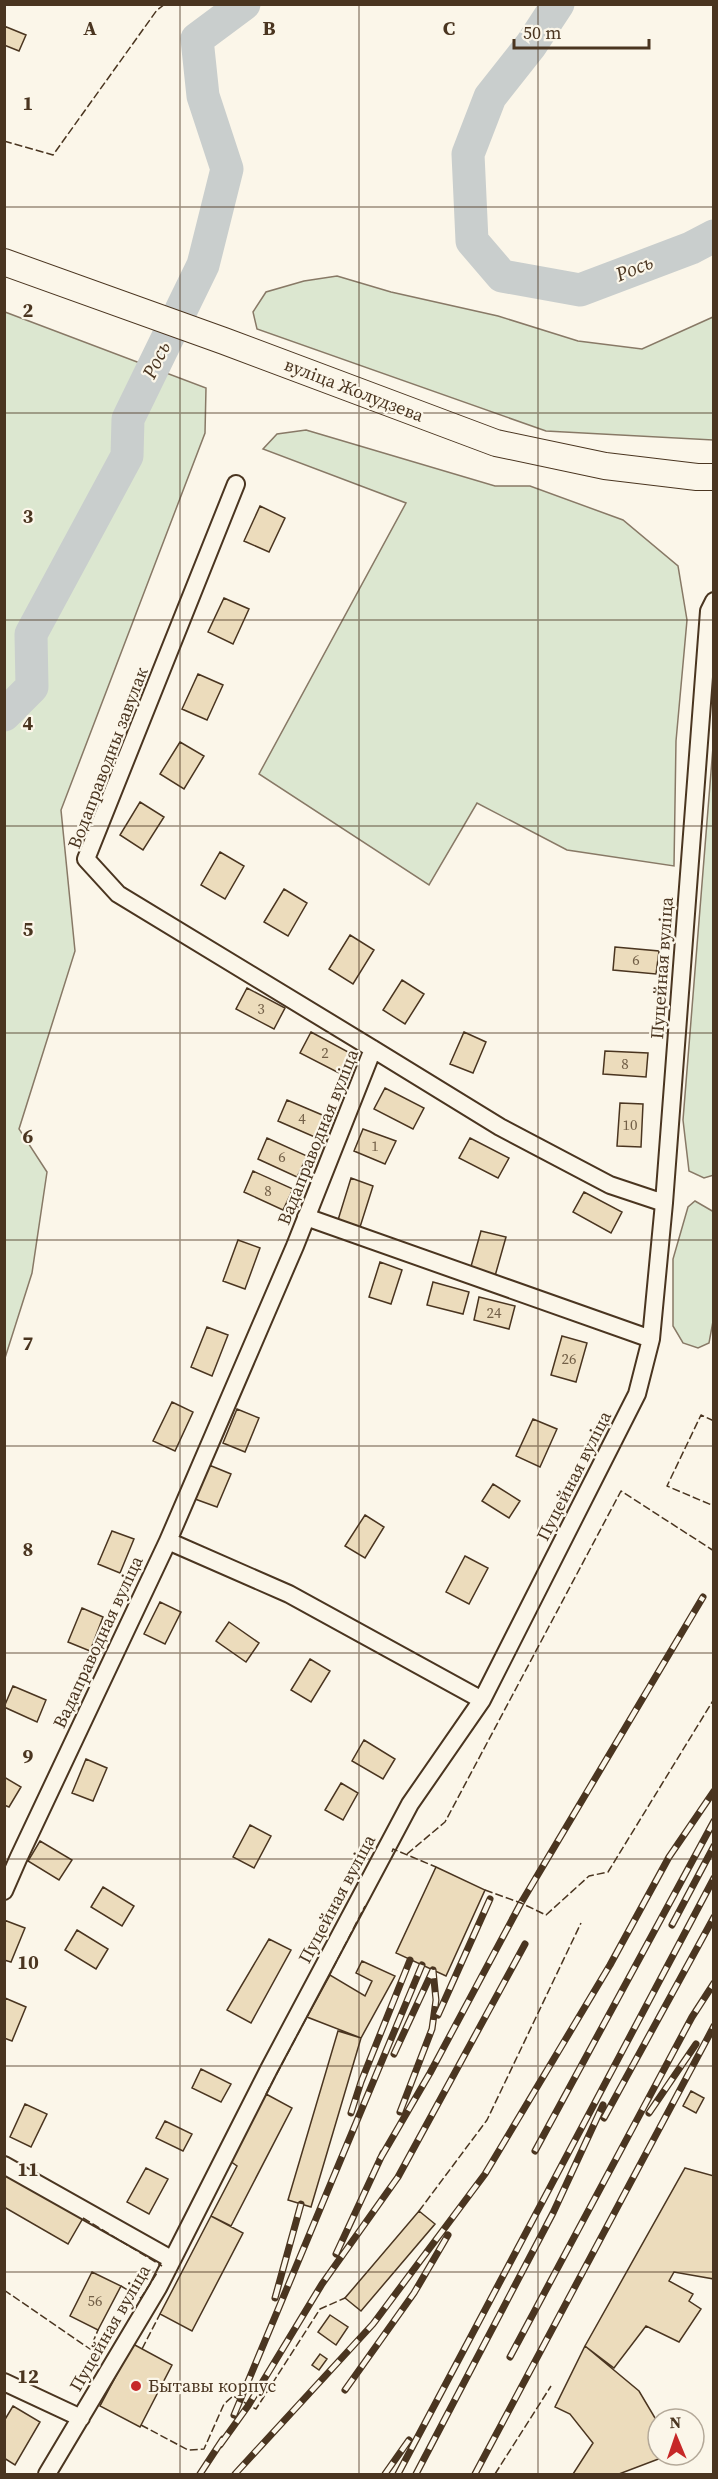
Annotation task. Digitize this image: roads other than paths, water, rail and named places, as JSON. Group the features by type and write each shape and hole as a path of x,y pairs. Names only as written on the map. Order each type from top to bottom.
{"main road":[{"name":"вуліца Жолудзева","path":"4,262 224,341 496,444 605,466 714,477"}],"street":[{"name":"Водаправодны завулак","path":"236,484 86,859 118,894 373,1049"},
{"name":"Пуцейная вуліца","path":"47,2475 158,2288 171,2259 410,1804 482,1700 637,1394 651,1339 664,1203 709,611 714,601"},
{"name":"Вадаправодная вуліца","path":"4,1891 168,1541 306,1217 373,1049 510,1132 610,1185 664,1203"},
{"path":"306,1217 651,1339"},
{"path":"168,1541 289,1594 482,1700"},
{"path":"4,2164 171,2259"},
{"path":"4,2382 81,2418"}],"waterway":[{"name":"Рось","path":"4,715 32,687 31,634 127,456 128,419 203,265 227,169 203,96 197,39 244,4"},
{"name":"Рось","path":"558,4 531,45 490,97 468,154 472,241 502,276 580,290 691,248 714,236"}],"railway":[{"path":"380,2159 430,2073 521,1903 703,1597"},
{"path":"235,2474 373,2324 485,2174 610,1965 669,1857 714,1791"},
{"path":"535,2151 714,1821"},
{"path":"672,1925 714,1846"},
{"path":"398,2474 714,1878"},
{"path":"438,2015 490,1899"},
{"path":"604,2118 714,1917"},
{"path":"220,2445 248,2406 322,2284 398,2177 525,1944"},
{"path":"351,2113 361,2082 410,1960"},
{"path":"234,2415 422,1965"},
{"path":"394,2054 433,1970"},
{"path":"400,2112 432,2029 436,2000 433,1970"},
{"path":"510,2357 692,2017 714,1983"},
{"path":"475,2474 714,2026"},
{"path":"649,2113 696,2044"},
{"path":"416,2474 553,2213 603,2105"},
{"path":"336,2254 383,2153"},
{"path":"275,2298 301,2204"},
{"path":"345,2390 414,2293 448,2235"},
{"path":"200,2474 223,2439"},
{"path":"385,2474 409,2440"}],"place":[{"name":"Бытавы корпус","path":"136,2386"}]}
